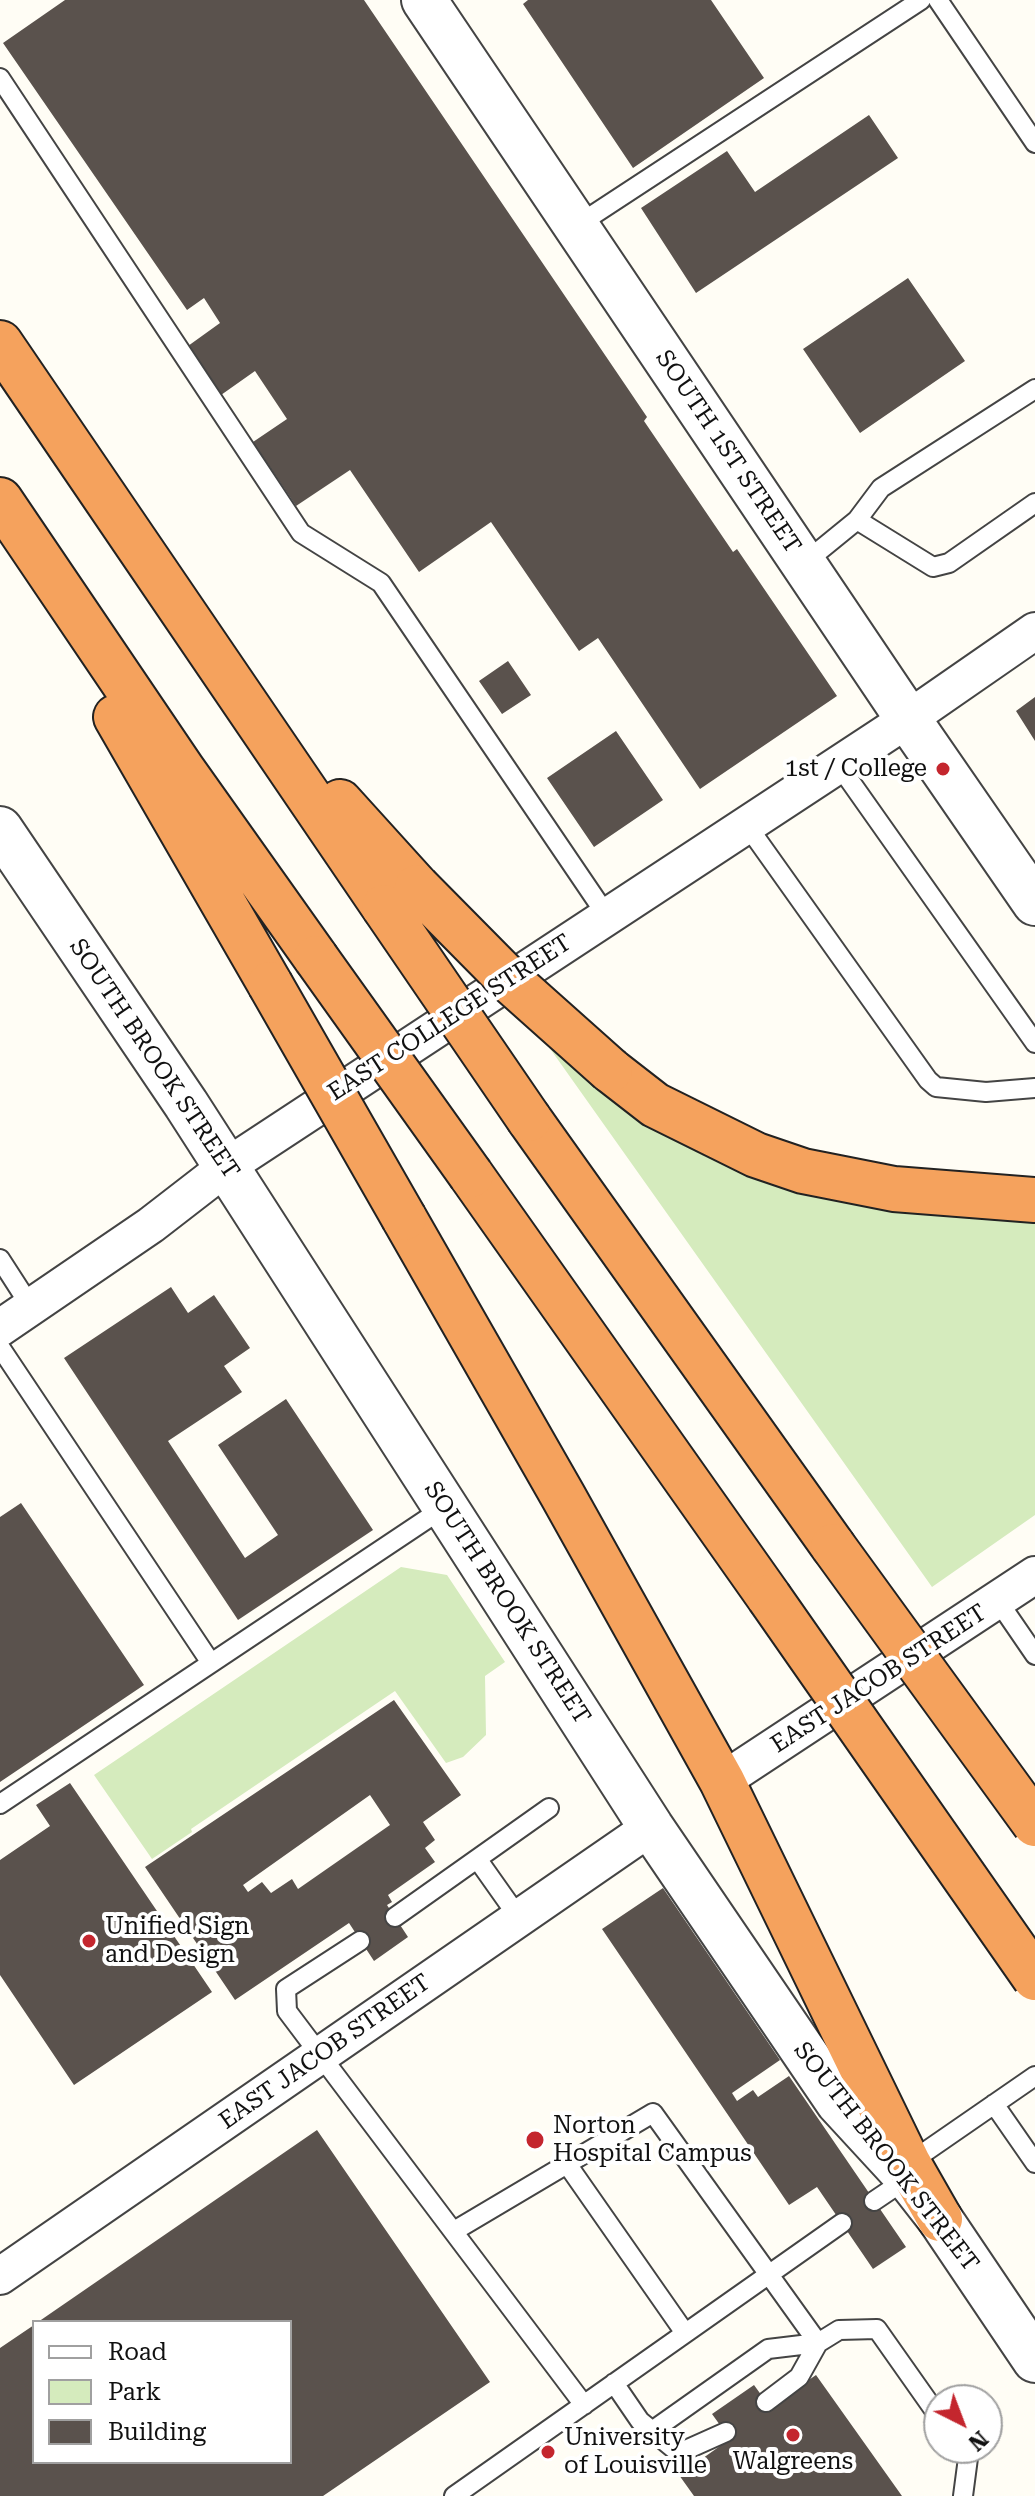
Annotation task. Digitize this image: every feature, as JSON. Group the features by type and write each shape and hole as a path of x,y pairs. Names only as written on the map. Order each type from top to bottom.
{"highway":[{"path":"0,343 224,672 401,897 529,1119 1035,1824"},
{"path":"0,500 182,769 1035,1978"},
{"path":"0,509 161,798 579,1524 722,1781 896,2181 940,2219"},
{"path":"401,897 508,979 610,1070 655,1105 756,1155 803,1171 894,1189 1035,1200"}],"street":[{"name":"SOUTH 1ST STREET","path":"424,0 1035,903"},
{"name":"EAST COLLEGE STREET","path":"0,1328 151,1225 226,1167 908,719 1035,631"},
{"name":"SOUTH BROOK STREET","path":"0,830 226,1167 651,1827 838,2102 896,2181"},
{"name":"EAST JACOB STREET","path":"722,1781 1035,1575"},
{"name":"EAST JACOB STREET","path":"0,2276 651,1827"},
{"name":"SOUTH BROOK STREET","path":"940,2219 1035,2360"}],"lane":[{"path":"576,226 921,0"},
{"path":"938,0 1035,143"},
{"path":"0,78 301,533 381,583 607,916"},
{"path":"803,564 857,520 881,488 1035,389"},
{"path":"857,520 933,567 949,563 1035,503"},
{"path":"838,764 1035,1043"},
{"path":"746,824 928,1080 936,1087 986,1092 1035,1088"},
{"path":"0,1259 31,1307"},
{"path":"0,1347 211,1663"},
{"path":"0,1804 445,1507"},
{"path":"998,1601 1035,1655"},
{"path":"395,1917 549,1808"},
{"path":"478,1860 519,1918"},
{"path":"360,1941 286,1989 287,2011 584,2405"},
{"path":"896,2181 1035,2076"},
{"path":"994,2104 1035,2163"},
{"path":"454,2231 653,2113 818,2343"},
{"path":"567,2164 685,2333"},
{"path":"454,2496 842,2223"},
{"path":"652,2431 768,2349 818,2343 839,2330 877,2329 923,2394"},
{"path":"766,2402 799,2377 818,2343"},
{"path":"614,2383 640,2421 679,2453 726,2432"},
{"path":"963,2496 967,2464"}],"green space":[{"path":"534,1026 601,1093 645,1124 696,1151 747,1171 1035,1213 1035,1515 932,1587"},
{"path":"401,1567 447,1575 505,1662 485,1676 486,1735 463,1757 446,1763 395,1691 191,1829 192,1832 152,1859 94,1775"}],"building":[{"path":"65,0 364,0 647,417 644,421 733,552 737,549 837,696 700,789 598,638 579,651 491,522 419,572 350,470 296,506 253,442 287,419 255,371 221,395 188,346 220,323 204,298 187,310 3,43"},
{"path":"528,0 711,0 764,78 633,168 523,4"},
{"path":"869,115 898,158 696,293 641,208 727,151 755,192"},
{"path":"908,278 965,361 860,433 803,349"},
{"path":"508,661 531,695 502,714 479,681"},
{"path":"1035,697 1035,741 1016,711"},
{"path":"616,731 663,800 594,847 547,778"},
{"path":"171,1287 188,1313 214,1295 250,1348 224,1366 242,1392 168,1441 245,1558 278,1535 218,1445 286,1399 373,1530 238,1620 64,1358"},
{"path":"21,1503 144,1685 0,1782 0,1517"},
{"path":"394,1700 461,1795 423,1822 435,1840 425,1848 435,1862 388,1895 392,1902 387,1905 408,1937 374,1961 349,1923 235,2000 145,1867","holes":["370,1795 390,1825 298,1889 292,1879 271,1893 262,1882 248,1892 243,1885"]},
{"name":"Unified Sign and Design","path":"70,1783 212,1992 74,2085 0,1975 0,1860 50,1826 36,1805"},
{"path":"663,1888 780,2060 732,2093 737,2101 753,2090 758,2097 789,2076 906,2247 873,2269 817,2187 789,2205 602,1929"},
{"path":"317,2130 490,2382 323,2496 0,2496 0,2348 32,2326 32,2464 292,2464 292,2320 41,2320"},
{"name":"Walgreens","path":"816,2375 902,2496 694,2496 679,2475 730,2439 712,2414 754,2385 770,2407"}],"place":[{"name":"1st / College","path":"943,769"},
{"name":"Unified Sign and Design","path":"89,1941"},
{"name":"Norton Hospital Campus","path":"535,2140"},
{"name":"Walgreens","path":"793,2435"},
{"name":"University of Louisville","path":"548,2452"}]}
